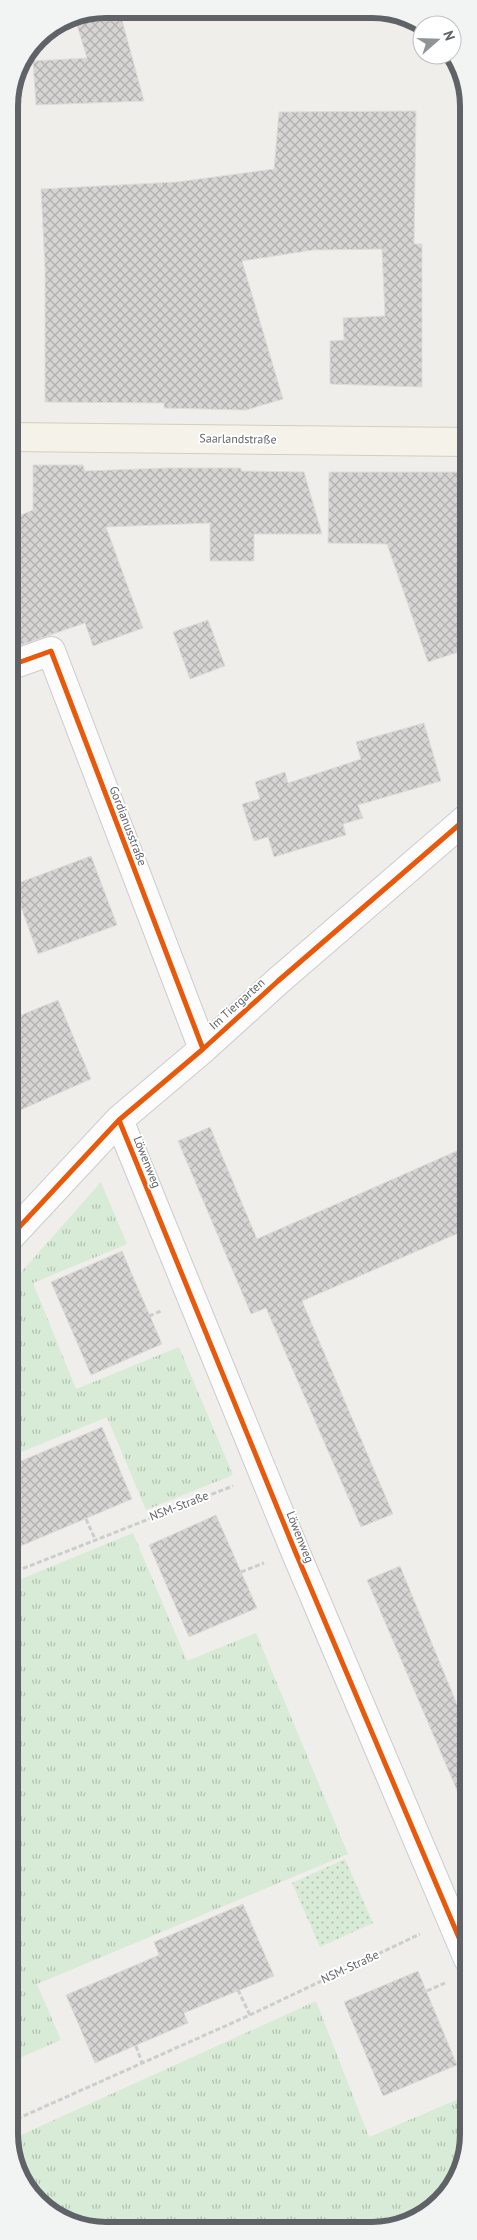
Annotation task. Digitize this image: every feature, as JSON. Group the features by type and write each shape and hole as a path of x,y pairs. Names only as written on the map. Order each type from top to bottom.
{"main road":[{"name":"Saarlandstraße","path":"18,437 460,442"}],"street":[{"name":"Gordianusstraße","path":"18,663 50,651 203,1049"},
{"name":"Im Tiergarten","path":"18,1228 119,1120 203,1049 278,981 460,823"},
{"name":"Löwenweg","path":"119,1120 263,1473 459,1940"}],"path":[{"path":"86,1519 95,1539"},
{"path":"238,1990 250,2015"},
{"path":"136,2046 142,2063"}],"green space":[{"path":"101,1182 127,1244 33,1283 76,1389 179,1347 233,1475 146,1510 107,1417 18,1453 18,1276"},
{"path":"133,1533 187,1661 256,1633 348,1854 37,1984 61,2040 18,2059 18,1580"},
{"path":"345,1859 373,1923 320,1947 292,1883"},
{"path":"316,2001 369,2137 459,2099 458,2151 455,2163 445,2183 434,2197 420,2208 400,2218 383,2222 89,2221 62,2211 43,2197 32,2183 22,2163 18,2136"}],"building":[{"path":"121,18 144,101 36,105 33,61 87,58 76,23 89,19"},
{"path":"416,111 414,244 422,244 422,387 330,384 330,341 344,340 343,318 385,316 382,249 313,250 242,261 283,399 246,410 164,408 164,403 45,402 45,268 41,189 177,182 274,169 279,112"},
{"path":"33,465 83,465 85,471 241,468 241,471 304,472 322,534 254,534 254,561 210,561 210,523 106,527 143,628 93,646 85,623 18,646 18,516 33,510"},
{"path":"329,472 460,472 460,652 428,662 387,544 328,543"},
{"path":"208,620 225,666 190,679 173,632"},
{"path":"424,723 441,781 358,805 363,818 343,824 346,835 274,857 268,837 254,841 242,804 260,799 255,782 285,772 288,783 361,759 356,742"},
{"path":"91,856 117,925 38,954 18,899 18,883"},
{"path":"58,1000 91,1079 18,1111 18,1016"},
{"path":"210,1127 257,1239 459,1150 459,1233 302,1301 393,1514 361,1527 266,1308 251,1314 178,1141"},
{"path":"122,1251 162,1344 91,1375 51,1282"},
{"path":"102,1427 132,1499 18,1547 18,1462"},
{"path":"216,1515 257,1608 189,1637 149,1545"},
{"path":"400,1566 459,1710 459,1795 367,1580"},
{"path":"243,1904 274,1976 184,2013 188,2023 95,2063 66,1995 159,1955 154,1942"},
{"path":"418,1971 457,2065 383,2096 344,2002"}],"cycle path":[{"path":"18,663 51,651 203,1049"},
{"path":"18,1228 119,1120 460,824"},
{"path":"119,1120 295,1551 459,1938"}]}
